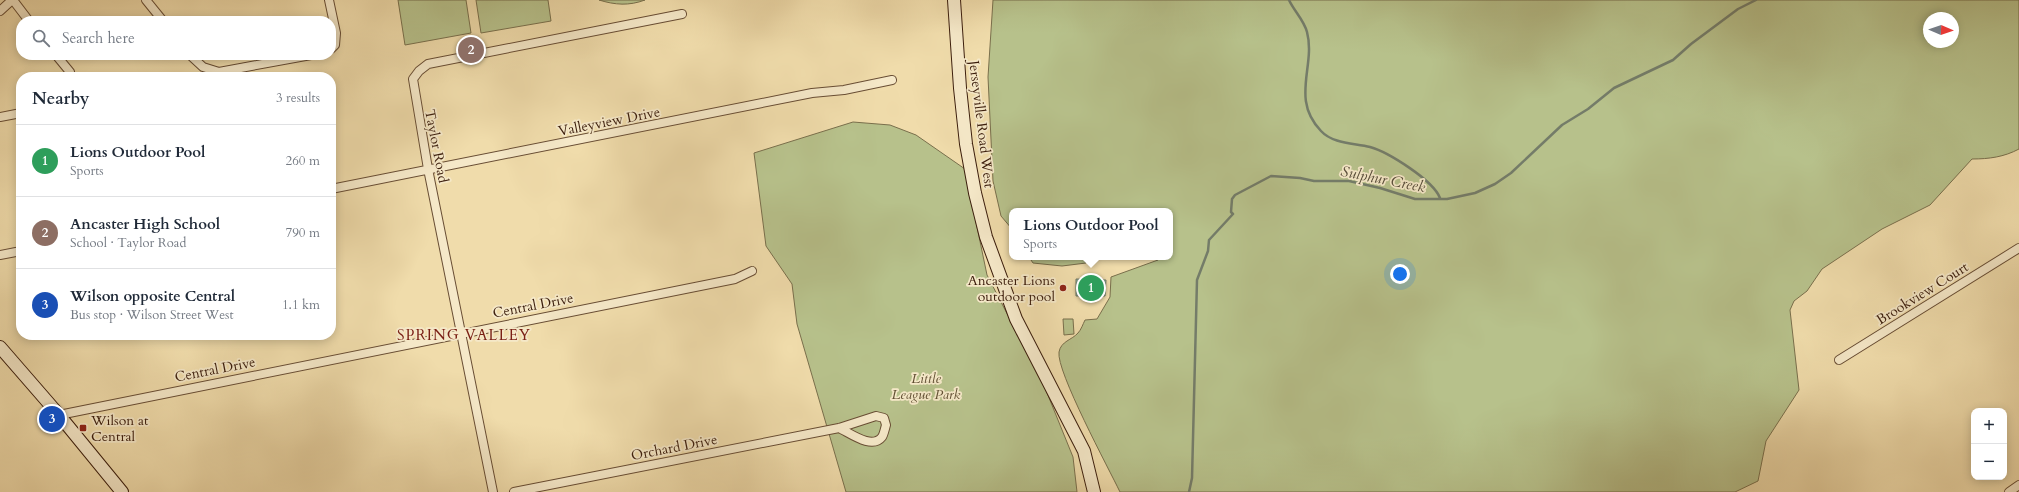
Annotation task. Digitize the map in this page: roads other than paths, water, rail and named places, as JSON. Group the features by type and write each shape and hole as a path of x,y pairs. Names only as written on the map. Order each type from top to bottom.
{"main road":[{"name":"Jerseyville Road West","path":"954,0 960,88 966,144 975,193 986,237 1016,319 1084,451 1094,492"},
{"path":"0,347 59,415 122,492"}],"street":[{"path":"0,11 12,0 25,16"},
{"path":"329,0 332,16"},
{"path":"148,1 159,16"},
{"name":"Taylor Road","path":"493,492 428,169 413,79 419,70 428,64 682,14"},
{"path":"60,60 70,72"},
{"path":"195,60 202,67 219,72 285,60"},
{"name":"Valleyview Drive","path":"336,188 812,93 844,90 892,80"},
{"path":"0,117 16,114"},
{"name":"Brookview Court","path":"1839,360 2019,248"},
{"path":"0,255 16,252"},
{"name":"Central Drive","path":"59,415 735,279 752,271"},
{"name":"Orchard Drive","path":"514,492 839,428 876,416 884,418 886,425 882,437 876,442 869,442 839,428"},
{"path":"2009,492 2019,485"}],"waterway":[{"path":"1289,0 1304,23 1307,32 1309,57 1305,95 1307,107 1312,119 1321,131 1331,138 1338,141 1370,147 1398,161 1420,175 1429,183 1440,198 1438,199"},
{"name":"Sulphur Creek","path":"1189,492 1192,478 1197,280 1208,251 1209,240 1233,214 1231,212 1232,199 1235,195 1271,176 1300,178 1314,181 1349,181 1380,188 1415,199 1447,199 1475,193 1495,184 1511,173 1562,125 1588,109 1614,88 1673,60 1691,44 1738,9 1756,0"}],"place":[{"name":"Ancaster High School","path":"471,50"},
{"name":"Ancaster Lions outdoor pool","path":"1063,288"},
{"name":"Lions Outdoor Pool","path":"1091,288"},
{"name":"Wilson opposite Central","path":"52,419"},
{"name":"Wilson at Central","path":"83,428"}],"district":[{"name":"SPRING VALLEY","path":"464,335"}],"park label":[{"name":"Little League Park","path":"926,386"}]}
